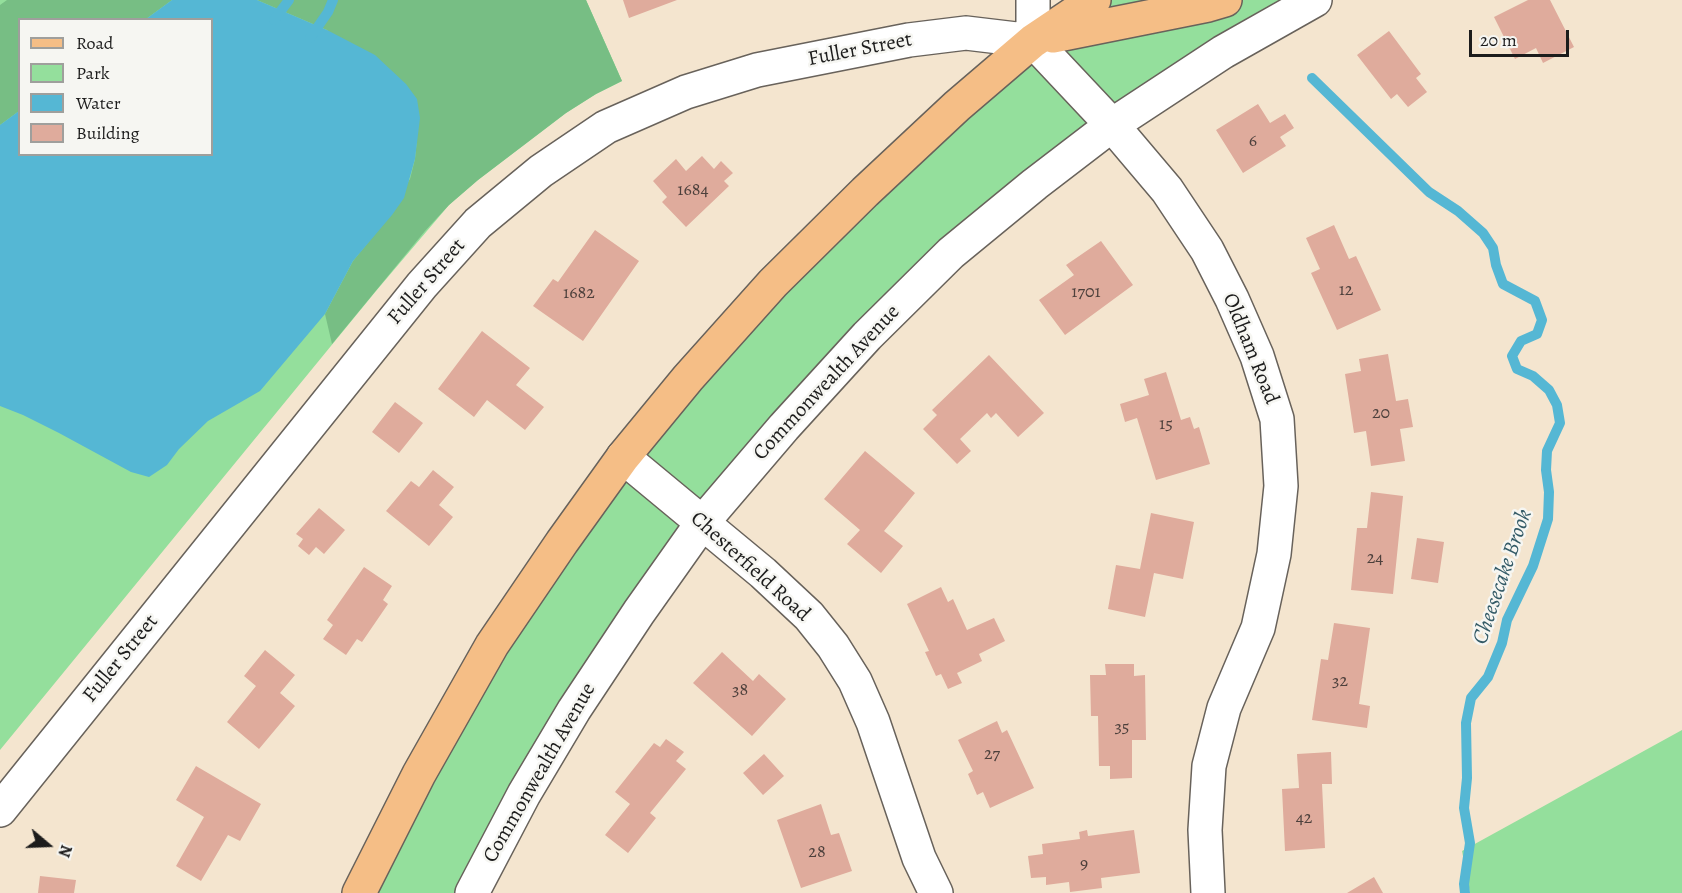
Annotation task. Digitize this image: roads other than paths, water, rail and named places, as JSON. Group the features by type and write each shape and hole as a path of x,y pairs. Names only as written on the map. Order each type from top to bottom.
{"main road":[{"path":"359,893 419,774 492,645 623,457 688,378 772,283 940,122 1033,40 1094,0"},
{"path":"1033,40 1225,0"}],"street":[{"path":"1033,0 1033,40"},
{"name":"Commonwealth Avenue","path":"472,893 524,794 574,710 639,612 702,523 859,344 943,262 1035,184 1112,125 1223,52 1315,0"},
{"name":"Fuller Street","path":"0,810 422,285 478,223 541,171 606,127 686,93 757,70 909,40 966,33 1033,40"},
{"name":"Oldham Road","path":"1033,40 1112,125 1167,190 1207,250 1257,356 1277,419 1281,486 1274,554 1258,628 1224,708 1209,766 1205,830 1208,893"},
{"name":"Chesterfield Road","path":"623,457 763,573 808,616 833,646 855,681 873,722 919,858 936,893"}],"water":[{"path":"172,0 257,0 327,30 375,55 406,84 417,99 420,118 415,159 404,198 353,261 325,314 260,391 208,421 179,449 167,465 149,477 131,472 59,433 0,406 0,125 18,112 18,156 213,156 213,18 147,18"}],"waterway":[{"name":"Cheesecake Brook","path":"274,20 289,0"},
{"path":"310,38 328,12 333,0"},
{"name":"Cheesecake Brook","path":"1312,78 1429,192 1458,211 1483,233 1493,248 1503,284 1535,301 1542,320 1537,334 1521,341 1512,356 1517,369 1533,376 1549,390 1557,405 1560,423 1547,451 1548,519 1533,566 1507,620 1502,643 1488,677 1471,698 1466,723 1467,778 1464,808 1470,843 1464,884 1465,893"}]}
